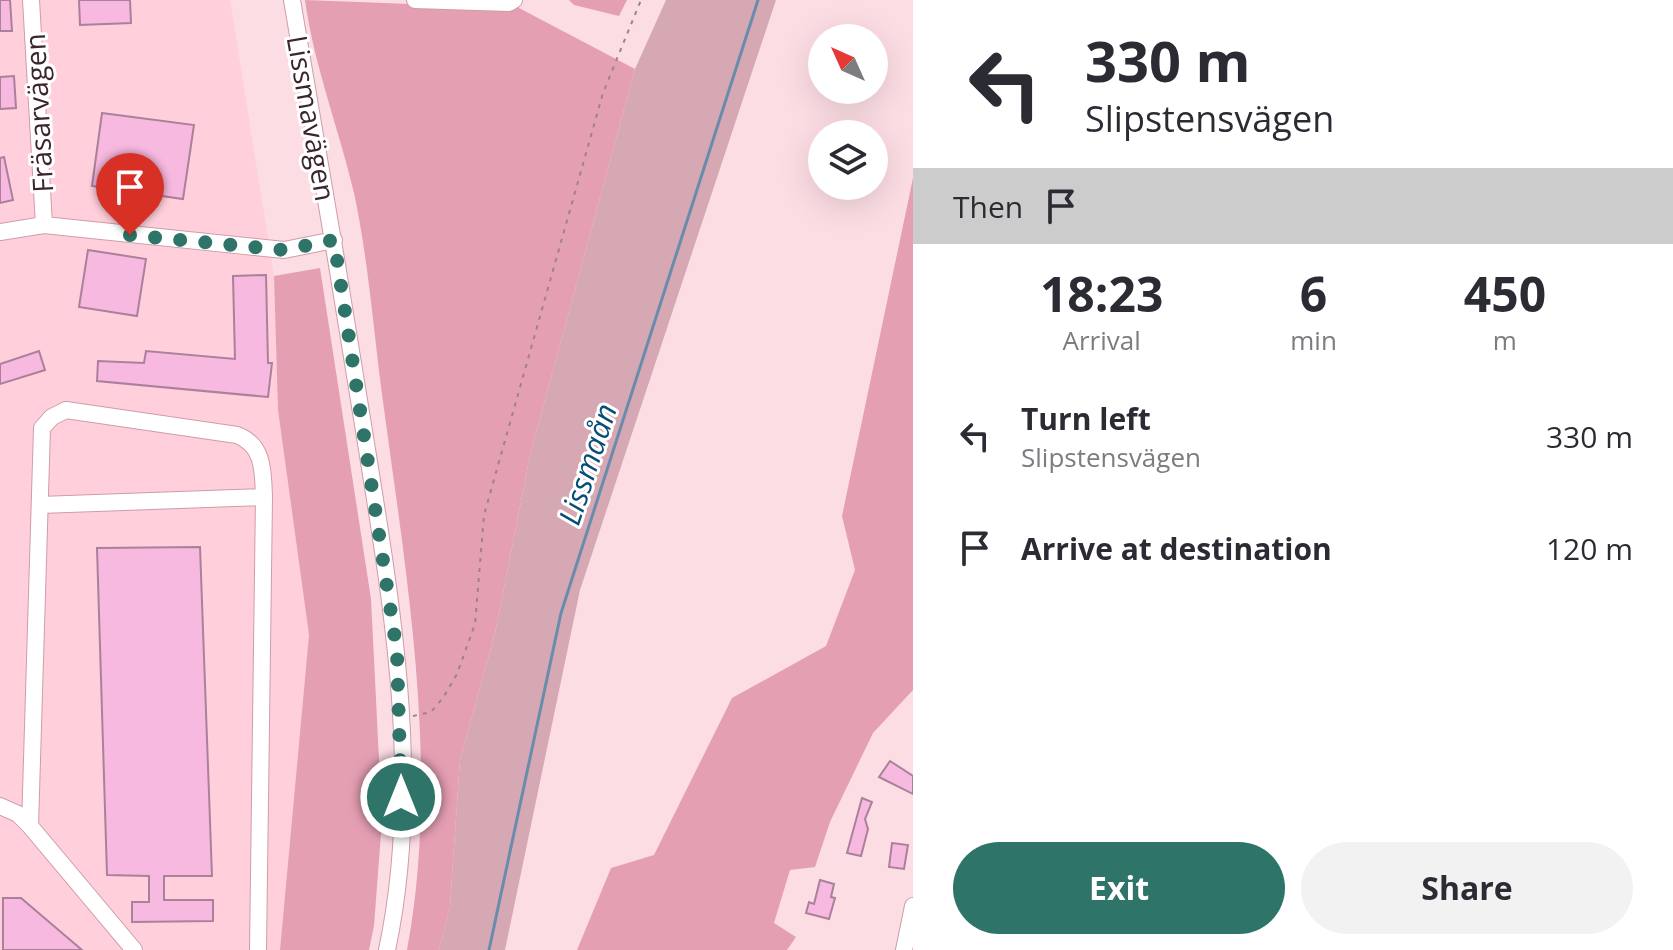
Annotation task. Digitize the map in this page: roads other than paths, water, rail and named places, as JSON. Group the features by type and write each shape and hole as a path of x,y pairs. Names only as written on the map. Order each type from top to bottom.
{"street":[{"name":"Fräsarvägen","path":"31,0 44,225"},
{"name":"Lissmavägen","path":"292,0 334,240 389,590 400,718 401,823 387,950"},
{"path":"415,0 509,3 514,0"},
{"path":"0,232 44,225 284,250 334,240"},
{"path":"30,826 42,428 52,417 66,410 249,439 262,465 264,497 258,950"},
{"path":"40,505 264,497"},
{"path":"0,806 18,814 30,826 134,950"},
{"path":"904,950 913,906"}],"waterway":[{"name":"Lissmaån","path":"489,950 561,613 758,0"}]}
